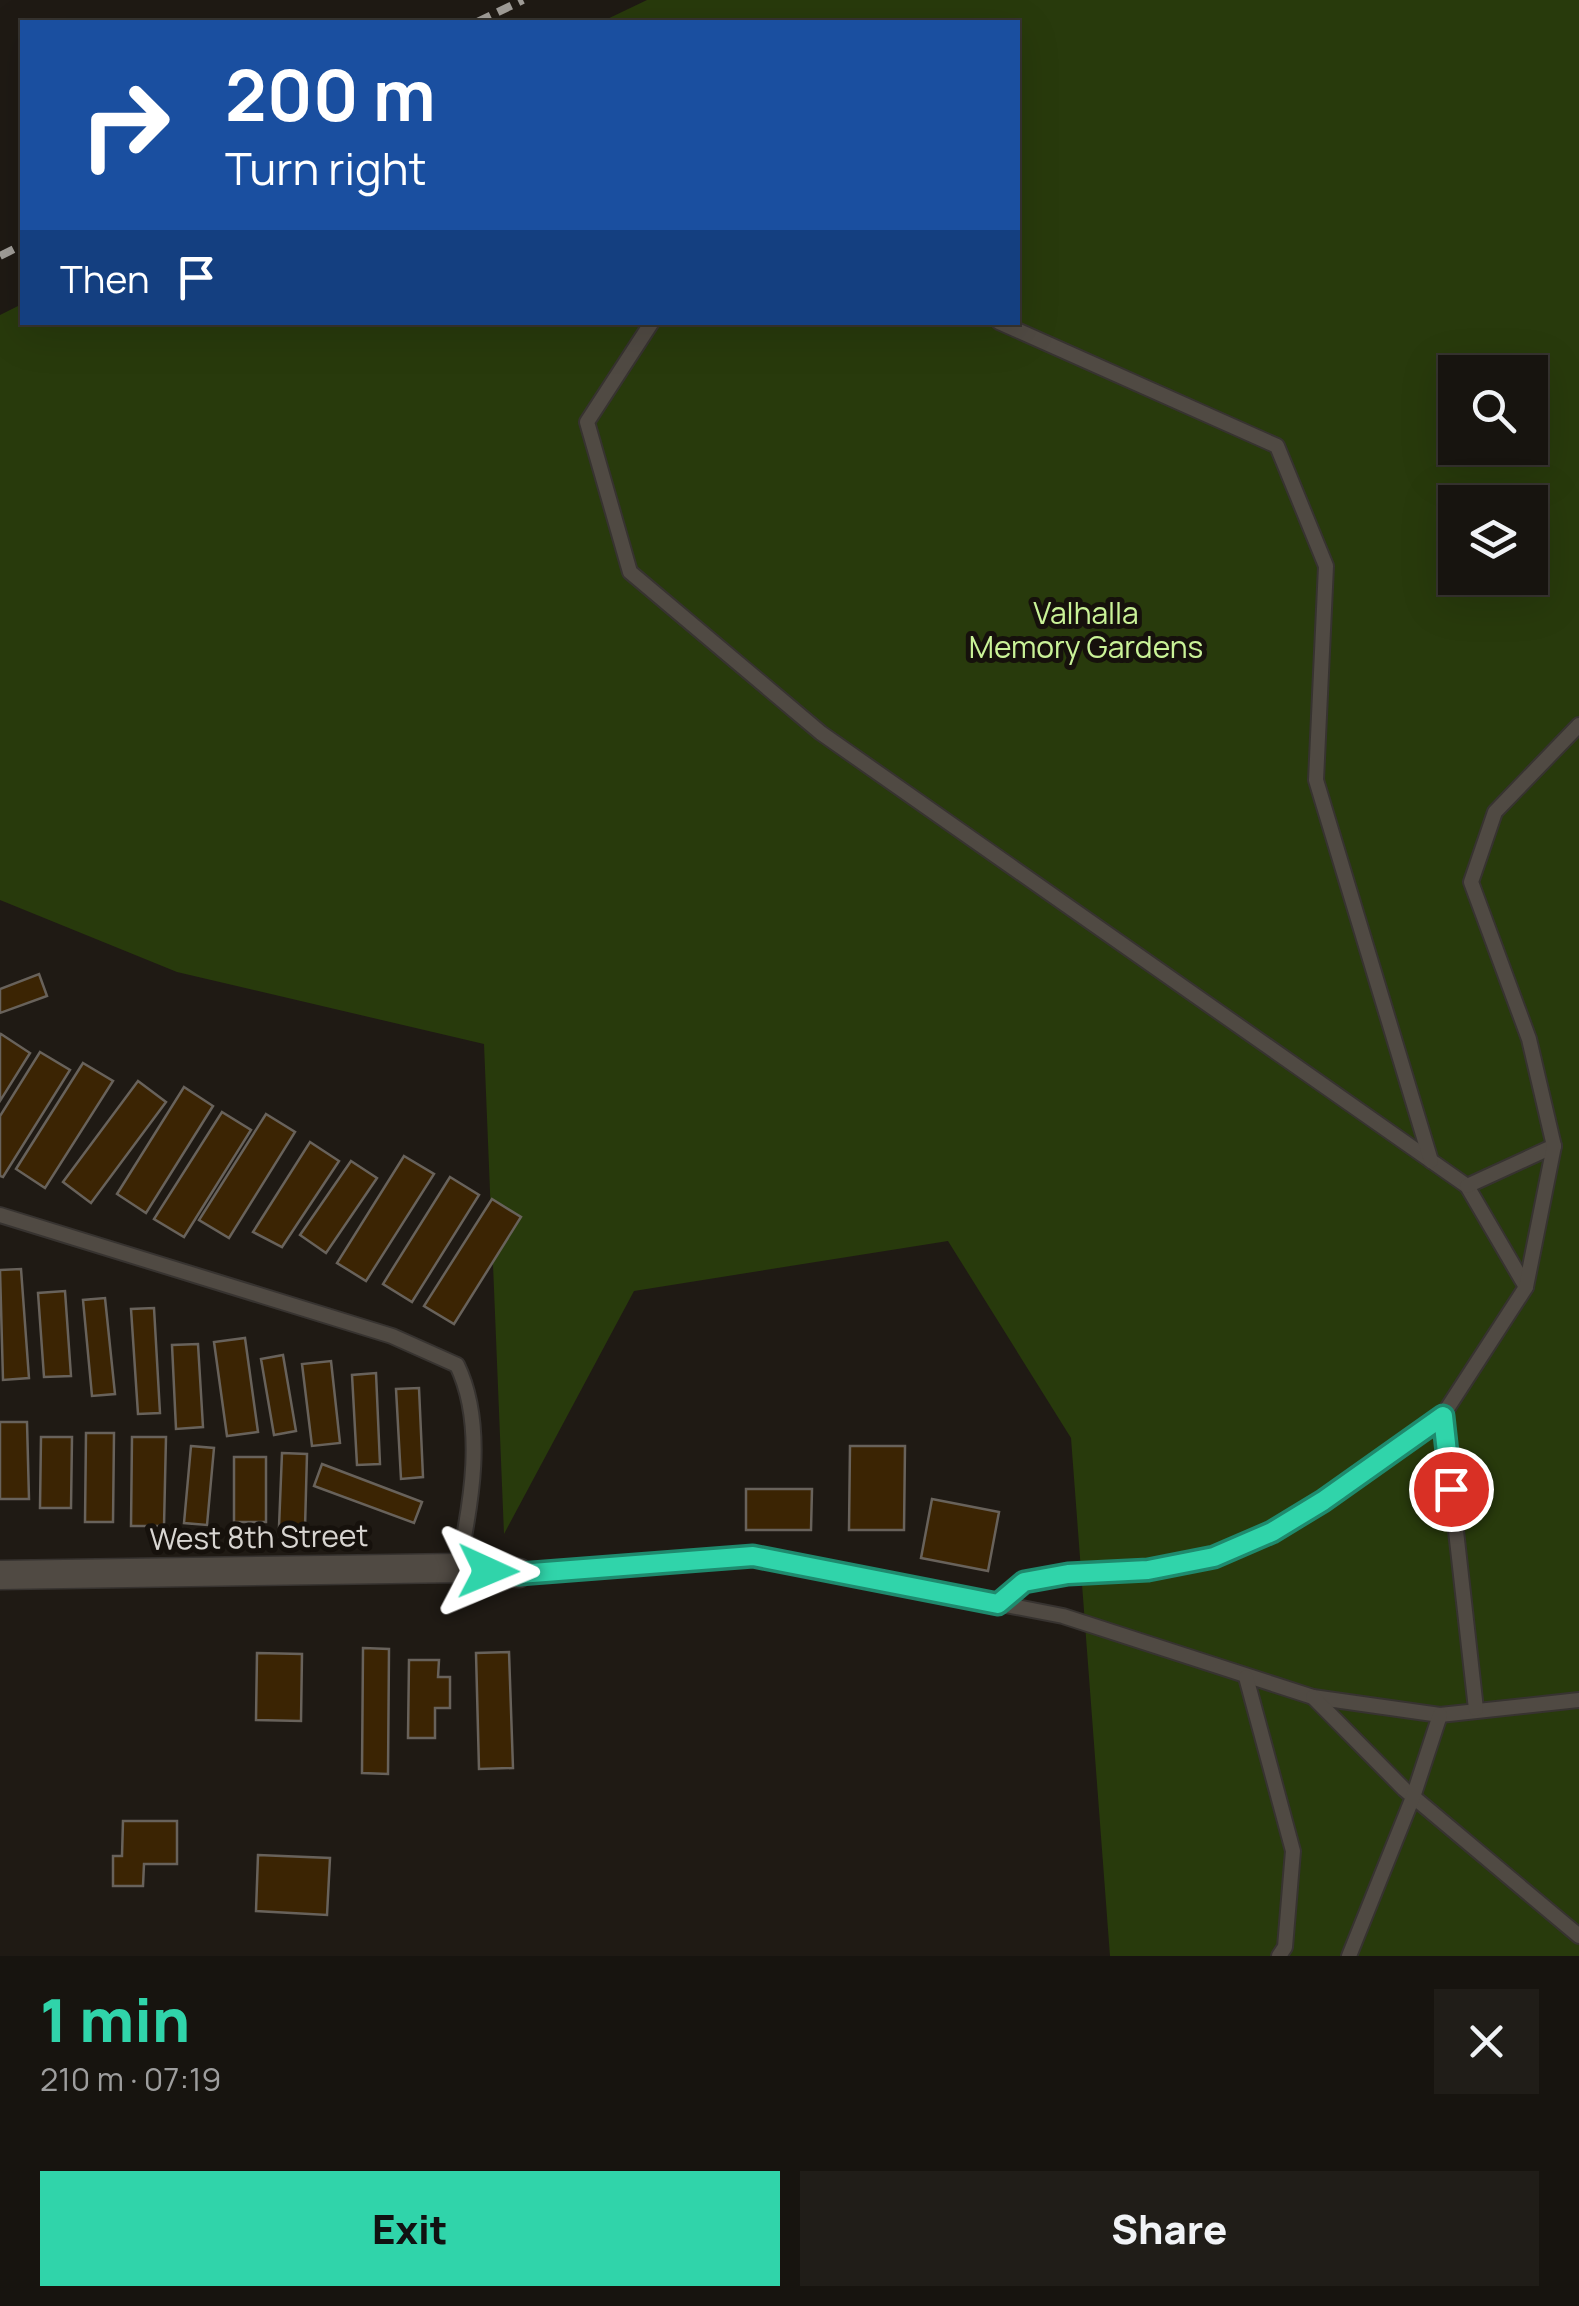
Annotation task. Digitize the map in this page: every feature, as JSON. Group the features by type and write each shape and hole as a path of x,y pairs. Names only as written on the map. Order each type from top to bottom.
{"street":[{"name":"West 8th Street","path":"0,1574 458,1568 519,1574"}],"lane":[{"path":"650,325 587,422 630,572 822,733 1466,1186 1526,1287"},
{"path":"1006,325 1277,446 1326,566 1316,780 1431,1162"},
{"path":"998,1604 1024,1582 1068,1574 1148,1570 1214,1557 1272,1532 1323,1501 1443,1416 1526,1287 1554,1146 1529,1038 1471,882 1495,812 1579,725"},
{"path":"1466,1186 1554,1146"},
{"path":"0,1214 392,1336 458,1365 470,1404 473,1492 458,1568"},
{"path":"1443,1416 1476,1709"},
{"path":"519,1574 753,1556 1063,1616 1313,1698 1440,1714 1579,1700"},
{"path":"1246,1677 1293,1851 1285,1948 1279,1956"},
{"path":"1313,1698 1413,1796 1579,1936"},
{"path":"1350,1956 1413,1796 1440,1714"}],"green space":[{"name":"Valhalla Memory Gardens","path":"647,0 1579,0 1579,1956 1110,1956 1071,1438 948,1241 634,1291 504,1534 484,1044 177,972 0,900 0,315 20,305 20,325 1020,325 1020,20 605,20"}],"building":[{"path":"39,974 47,996 0,1013 0,989"},
{"path":"0,1036 30,1053 0,1101"},
{"path":"40,1052 70,1070 3,1177 0,1116"},
{"path":"83,1063 113,1081 45,1188 16,1169"},
{"path":"138,1081 166,1102 91,1203 63,1182"},
{"path":"184,1087 213,1106 146,1213 117,1194"},
{"path":"222,1112 251,1130 184,1237 154,1219"},
{"path":"266,1114 295,1132 229,1238 199,1220"},
{"path":"310,1142 339,1161 282,1247 253,1232"},
{"path":"404,1156 434,1174 366,1281 337,1263"},
{"path":"351,1161 377,1178 326,1253 300,1235"},
{"path":"450,1177 479,1195 412,1302 383,1284"},
{"path":"492,1199 521,1217 454,1324 424,1306"},
{"path":"21,1269 29,1378 3,1380 0,1270"},
{"path":"65,1291 71,1376 44,1377 38,1293"},
{"path":"105,1298 115,1394 92,1396 83,1300"},
{"path":"154,1308 160,1413 138,1414 131,1309"},
{"path":"245,1338 258,1432 227,1436 214,1342"},
{"path":"198,1344 203,1427 176,1429 172,1345"},
{"path":"283,1355 296,1431 274,1435 261,1359"},
{"path":"331,1361 340,1443 312,1446 302,1364"},
{"path":"376,1373 380,1464 357,1465 352,1375"},
{"path":"419,1388 423,1477 401,1479 396,1389"},
{"path":"0,1422 27,1422 29,1499 0,1499"},
{"path":"86,1433 114,1433 113,1522 85,1522"},
{"path":"41,1437 72,1437 71,1508 40,1508"},
{"path":"132,1437 166,1437 164,1526 131,1526"},
{"path":"191,1446 214,1448 207,1525 184,1523"},
{"path":"850,1446 905,1446 904,1530 849,1530"},
{"path":"282,1453 307,1454 305,1528 279,1527"},
{"path":"234,1457 266,1457 266,1522 234,1522"},
{"path":"322,1464 422,1502 414,1523 314,1486"},
{"path":"746,1489 812,1489 811,1530 746,1530"},
{"path":"932,1499 999,1512 988,1571 921,1558"},
{"path":"363,1648 389,1649 388,1774 362,1773"},
{"path":"509,1652 513,1768 479,1769 476,1653"},
{"path":"257,1653 302,1654 301,1721 256,1720"},
{"path":"409,1660 439,1660 438,1677 450,1677 450,1708 435,1708 435,1738 408,1738"},
{"path":"123,1821 177,1821 177,1864 144,1864 143,1886 113,1886 113,1856 122,1856"},
{"path":"258,1855 330,1858 327,1915 256,1911"}],"railway":[{"path":"481,20 523,0"},
{"path":"0,256 20,246"}],"route":[{"path":"488,1571 519,1574 753,1556 998,1604 1024,1582 1068,1574 1148,1570 1214,1557 1272,1532 1323,1501 1443,1416 1451,1489"}]}
